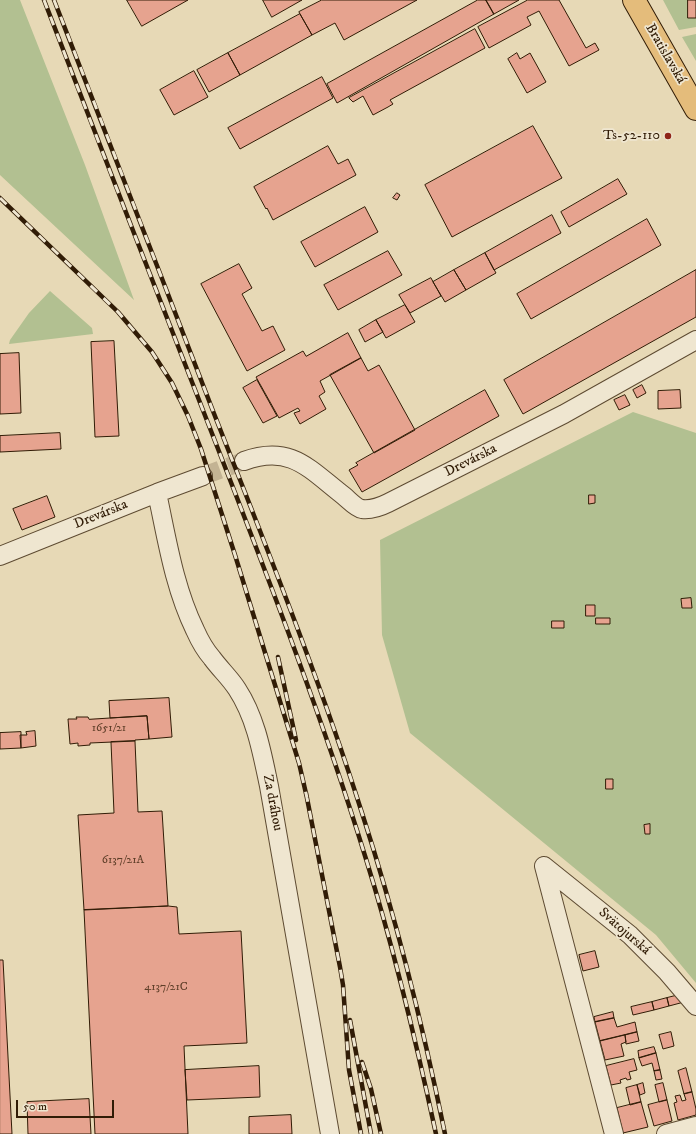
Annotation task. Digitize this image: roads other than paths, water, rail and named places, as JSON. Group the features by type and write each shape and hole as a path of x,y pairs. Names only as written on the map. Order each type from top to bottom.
{"main road":[{"name":"Bratislavská","path":"634,0 696,109"}],"street":[{"name":"Drevárska","path":"244,461 257,456 275,455 293,458 360,509 374,509 564,414 696,340"},
{"name":"Drevárska","path":"0,556 203,476"},
{"name":"Za dráhou","path":"157,493 178,586 185,609 195,632 211,657 237,688 258,737 269,786 330,1134"},
{"name":"Svätojurská","path":"614,1134 544,866 630,935 667,972 696,1006"},
{"path":"666,1134 696,1126"}],"tunnel":[{"path":"203,476 244,461"}],"railway":[{"path":"44,0 308,685 366,859 386,927 436,1134"},
{"path":"54,0 291,611 328,712 386,892 428,1053 445,1134"},
{"path":"0,198 118,312 152,352 172,383 188,416 201,449 299,763 307,798"},
{"path":"278,657 296,740"},
{"path":"306,793 343,985 349,1070 361,1134"},
{"path":"350,1020 371,1134"},
{"path":"362,1062 371,1089 381,1134"}],"place":[{"name":"Ts-52-110","path":"668,136"}]}
